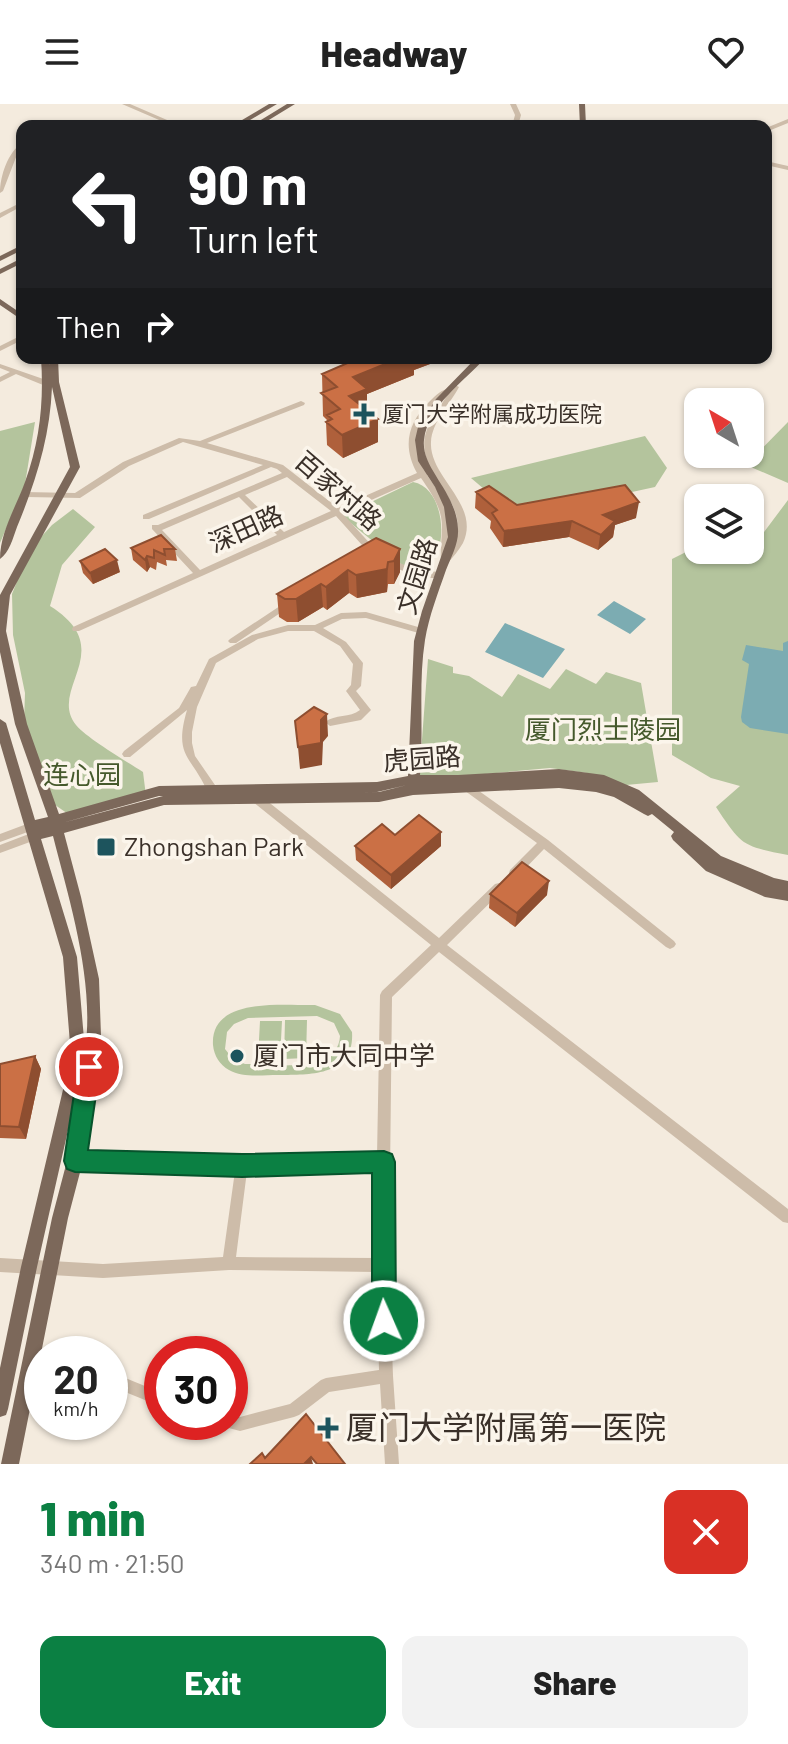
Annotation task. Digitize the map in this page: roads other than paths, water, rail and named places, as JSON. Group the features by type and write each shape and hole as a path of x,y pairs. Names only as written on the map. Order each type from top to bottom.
{"main road":[{"path":"246,120 274,104"},
{"path":"264,120 292,104"},
{"path":"0,301 16,313"},
{"path":"0,556 36,473 45,433 45,364"},
{"path":"10,1464 75,1161 94,1036 92,979 75,897 50,802 21,724 1,631 5,595 75,467 55,382 54,364"},
{"name":"文园路","path":"413,784 418,655 422,631 453,537 451,507 420,454 422,429 429,415 475,364"},
{"path":"0,723 70,957 78,1056 29,1267 7,1344 0,1409"},
{"name":"虎园路","path":"33,831 159,791 377,787 559,774 604,780 635,793 717,860 788,886"},
{"name":"虎园路","path":"54,825 164,800 379,797 413,784 471,789 559,783 596,787 618,794 650,812 710,867 770,893 788,896"}],"street":[{"path":"125,104 160,120"},
{"path":"0,191 16,150"},
{"path":"11,160 16,160"},
{"path":"0,366 46,383"},
{"path":"0,380 15,372"},
{"path":"445,561 457,548 461,521 453,495 427,453 427,443 437,416 456,385"},
{"path":"445,561 443,546 447,521 444,508 412,454 415,428 434,399 456,385"},
{"path":"199,444 301,403"},
{"name":"百家村路","path":"27,494 77,496 126,464 182,440 271,464 289,473 337,512 376,555 416,573 440,575"},
{"path":"146,517 271,464"},
{"name":"深田路","path":"76,629 435,468"},
{"path":"199,574 156,528 289,473"},
{"path":"241,495 283,536"},
{"path":"365,561 376,555"},
{"path":"127,754 182,710 213,654 294,599"},
{"path":"212,790 209,779 195,764 187,748 186,727 212,661 255,637 288,628 316,628 341,616 366,615 422,631"},
{"path":"316,628 343,644 358,663 356,686 351,691 366,710 358,717 330,722"},
{"path":"458,780 544,843 670,944"},
{"path":"244,789 788,1217"},
{"path":"0,838 33,831"},
{"path":"0,849 33,831"},
{"path":"392,1464 382,1265 386,995 544,843"},
{"path":"75,1161 242,1165 384,1162"},
{"path":"229,1263 242,1165"},
{"path":"0,1265 103,1271 229,1263 382,1265"},
{"path":"248,1422 294,1410 326,1385 386,1376"}],"water":[{"path":"614,601 646,619 630,634 597,615"},
{"path":"505,623 565,649 543,678 485,652"},
{"path":"788,641 788,734 750,728 741,717 749,664 742,660 746,645 783,651 783,643"}],"place":[{"name":"厦门大学附属成功医院","path":"364,414"},
{"name":"Zhongshan Park","path":"106,847"},
{"name":"厦门市大同中学","path":"237,1056"},
{"name":"厦门大学附属第一医院","path":"328,1428"}],"park label":[{"name":"厦门烈士陵园","path":"603,730"},
{"name":"连心园","path":"82,775"}]}
